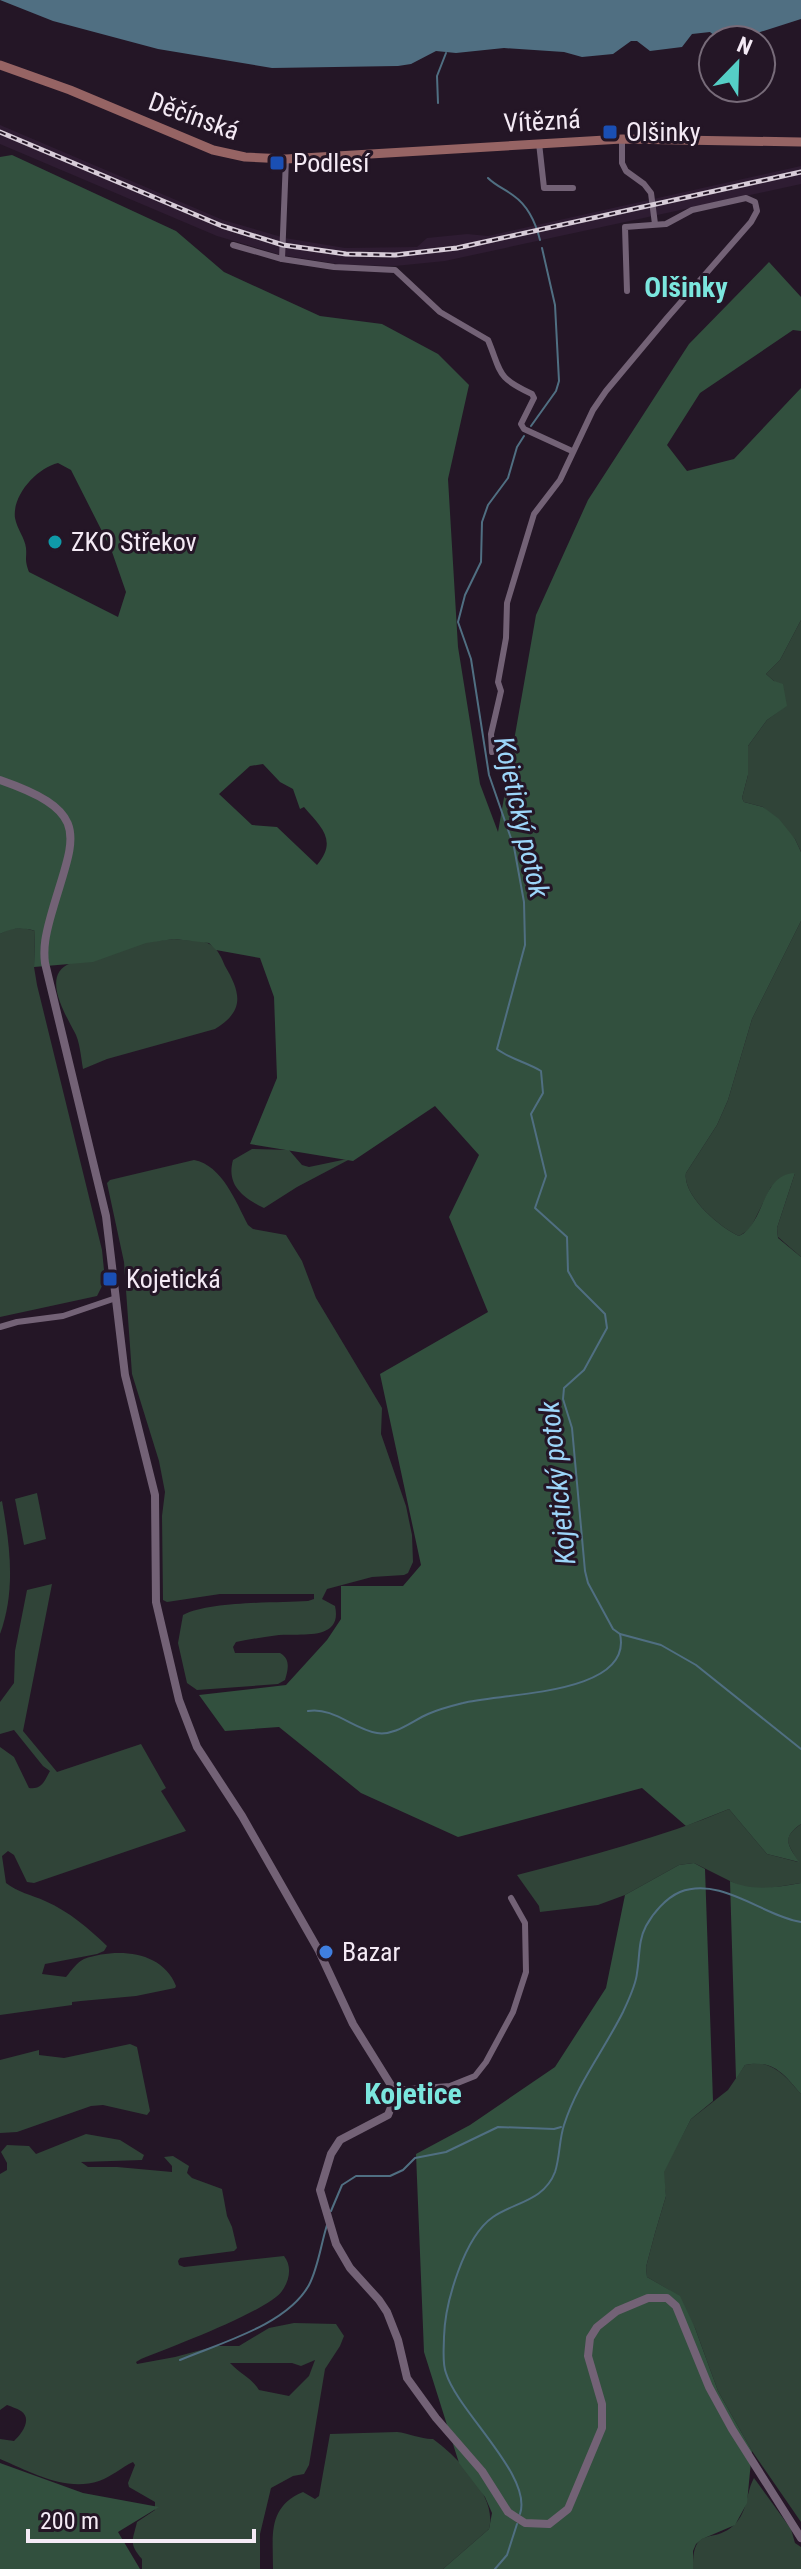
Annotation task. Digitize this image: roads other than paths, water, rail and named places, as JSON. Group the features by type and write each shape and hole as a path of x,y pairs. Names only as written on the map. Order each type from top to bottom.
{"main road":[{"name":"Děčínská","path":"0,65 70,90 213,150 245,157 286,159 478,146"},
{"name":"Vítězná","path":"478,146 622,139 801,142"}],"street":[{"path":"622,139 622,163 626,171 651,193 655,224"},
{"path":"539,143 544,188 573,188"},
{"path":"282,259 286,159"},
{"path":"492,752 491,734 501,691 498,682 506,638 507,603 534,514 560,480 593,410 606,391 751,222 757,211 755,202 746,198 692,210 666,224 625,227 627,291"},
{"path":"233,245 282,259 334,267 395,270 440,312 483,335 504,379 532,394 533,401 521,420 524,429 572,451"},
{"path":"0,780 50,802 68,822 71,833 66,872 43,948 49,988 106,1216 125,1375 155,1495 156,1602 179,1700 197,1747 242,1816 319,1951 353,2024 394,2090 388,2115 340,2140 331,2154 320,2190 336,2244 350,2268 387,2312 398,2340 407,2378 436,2418 482,2471 508,2512 525,2523 549,2524 568,2509 602,2428 602,2404 588,2356 590,2338 597,2327 617,2311 648,2298 667,2298 676,2306 709,2387 732,2429 801,2538"},
{"path":"0,1327 63,1316 116,1298"},
{"path":"394,2090 450,2086 475,2076 486,2062 513,2012 526,1972 525,1923 511,1898"}],"water":[{"path":"0,0 801,0 801,19 777,27 777,24 697,24 697,33 692,34 682,47 650,51 637,41 631,41 613,54 582,57 564,52 504,48 456,53 436,51 411,64 398,66 272,68 158,49 53,21"}],"waterway":[{"name":"Kojetický potok","path":"438,103 437,76 446,53"},
{"name":"Kojetický potok","path":"488,178 523,205 534,222 540,240"},
{"name":"Kojetický potok","path":"531,426 556,391 559,381 555,305 542,248"},
{"name":"Kojetický potok","path":"524,436 517,447 508,478 488,505 482,522 481,562 465,595 458,622 471,659 489,775 514,847 524,902 525,945 497,1049 541,1071 543,1093 531,1114 546,1176 535,1208 567,1237 568,1271 576,1285 605,1314 607,1328 584,1370 564,1388 563,1399 572,1428 585,1571 588,1583 613,1629 620,1634 661,1645 696,1665 801,1749"},
{"path":"308,1711 326,1712 368,1731 390,1732 454,1705 560,1688 586,1680 606,1670 619,1654 620,1634"},
{"name":"Kojetický potok","path":"520,2514 521,2499 516,2481 453,2389 445,2369 445,2323 452,2289 465,2255 473,2239 493,2217 528,2200 550,2182 557,2166 562,2131 569,2110 627,2003 636,1978 643,1932 660,1906 680,1892 695,1888 711,1889 801,1922"},
{"path":"331,2211 342,2185 356,2176 390,2176 403,2170 415,2158 446,2152 498,2127 561,2127"},
{"path":"180,2360 269,2322 299,2299 312,2278 327,2225"},
{"name":"Kojetický potok","path":"495,2569 507,2555 517,2524"}],"railway":[{"path":"0,132 222,226 283,245 346,254 395,255 457,248 801,172"}],"place":[{"name":"Olšinky","path":"610,132"},
{"name":"Podlesí","path":"277,163"},
{"name":"ZKO Střekov","path":"55,542"},
{"name":"Kojetická","path":"110,1279"},
{"name":"Bazar","path":"326,1952"}],"district":[{"name":"Olšinky","path":"686,287"},
{"name":"Kojetice","path":"413,2094"}]}
